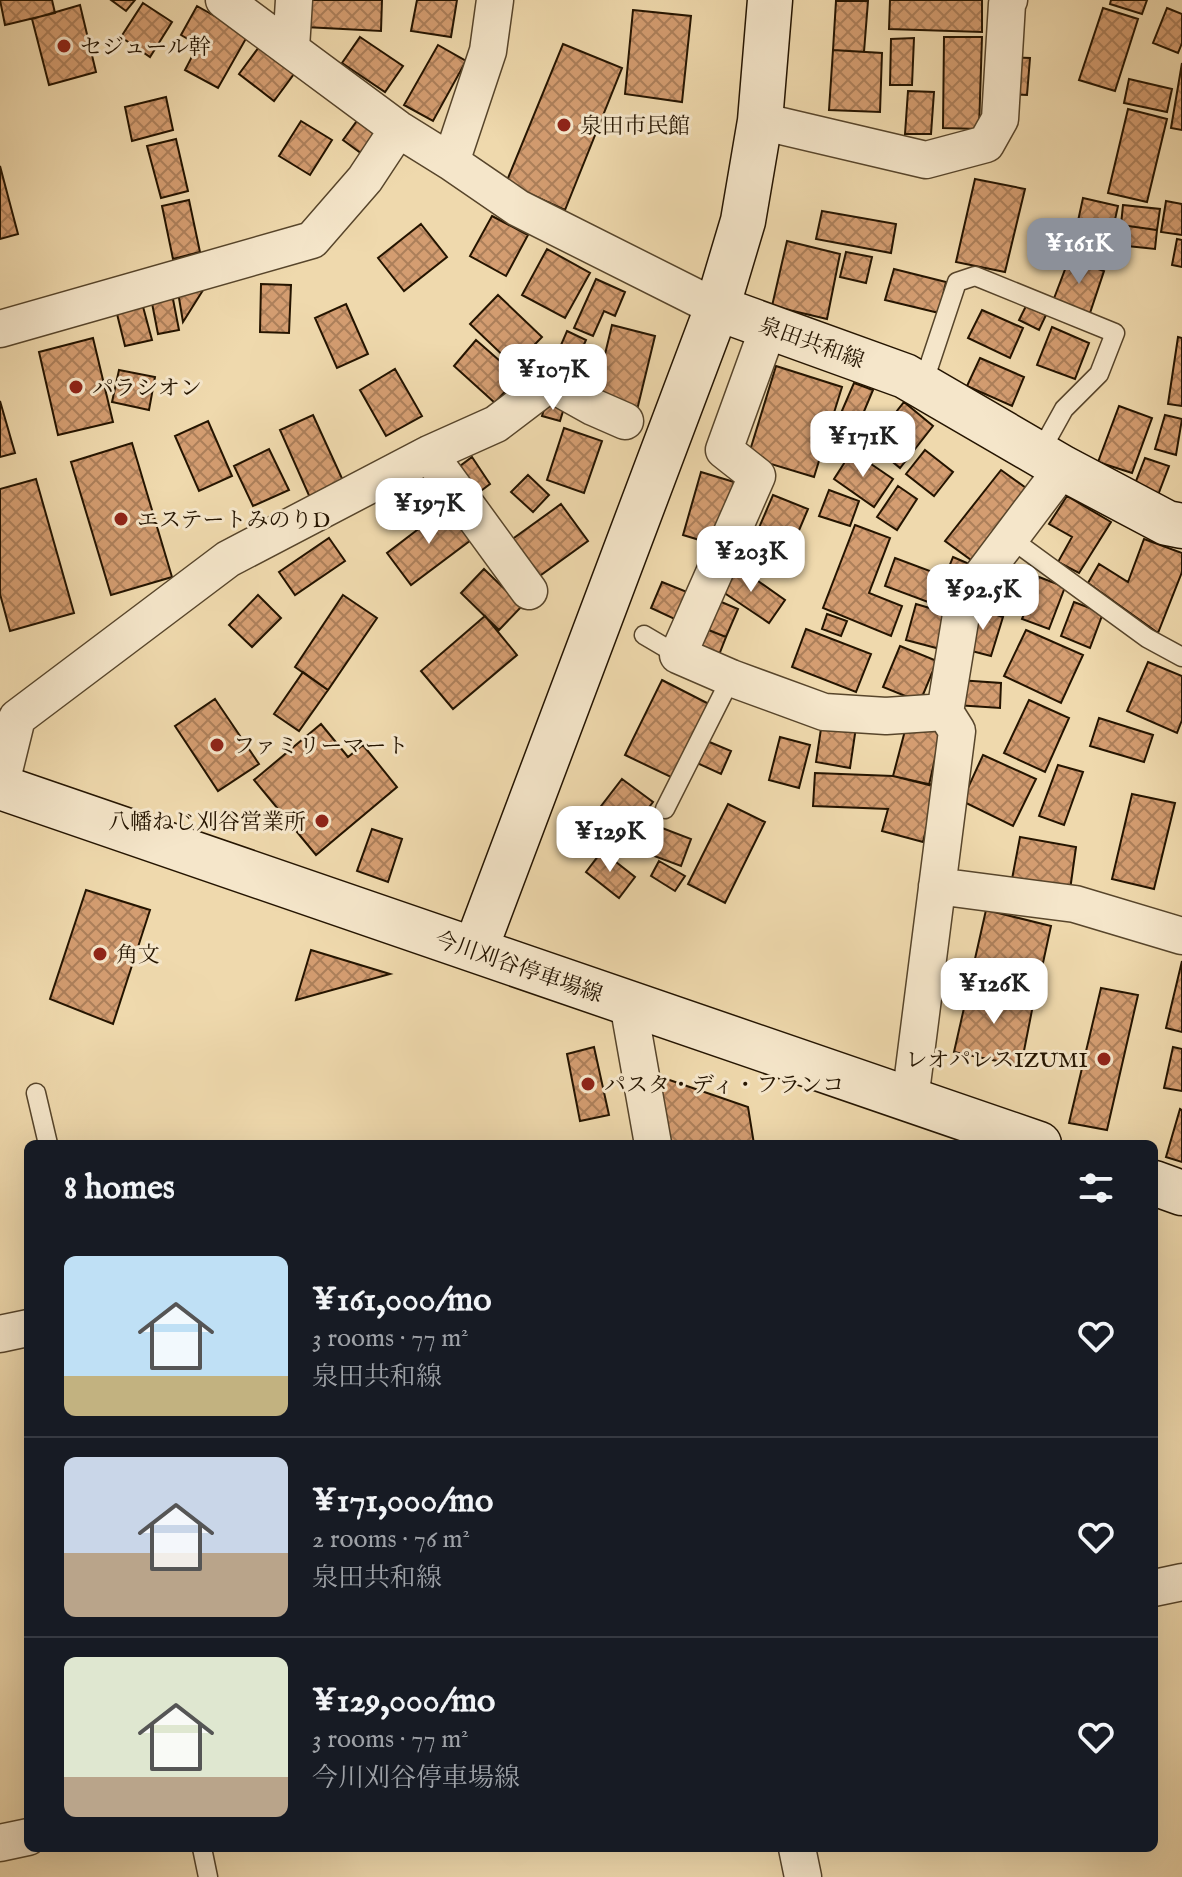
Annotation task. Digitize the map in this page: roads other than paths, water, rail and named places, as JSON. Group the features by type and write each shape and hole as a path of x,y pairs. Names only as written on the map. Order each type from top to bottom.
{"main road":[{"path":"475,950 717,308 743,221 760,121 770,0"},
{"name":"泉田共和線","path":"717,308 905,376 1051,462 1167,523 1182,526"},
{"name":"今川刈谷停車場線","path":"0,787 1027,1140"},
{"path":"1158,1184 1182,1193"}],"street":[{"path":"224,0 398,129 518,208 717,308"},
{"path":"291,48 294,0"},
{"path":"451,162 488,51 495,0"},
{"path":"760,121 926,160 986,144 1000,119 1009,0"},
{"path":"0,329 312,240 365,179 398,129"},
{"path":"769,326 714,449 757,476 678,655 824,712 886,716 945,712"},
{"path":"0,787 17,718 228,559 429,454 496,424 550,383 625,421"},
{"path":"429,454 529,591"},
{"path":"910,1100 957,731 945,712 961,615 968,594 1010,538 1051,462"},
{"path":"937,886 1075,904 1182,936"},
{"path":"628,1003 652,1140"},
{"path":"0,1334 24,1329"},
{"path":"1158,1587 1182,1582"},
{"path":"0,1843 24,1838"},
{"path":"798,1852 803,1877"}],"lane":[{"path":"922,387 957,282 975,276 1115,333 1099,374 1064,409 1051,462"},
{"path":"1010,538 1147,638 1182,657"},
{"path":"644,635 678,655"},
{"path":"665,809 731,678"},
{"path":"36,1093 47,1140"},
{"path":"203,1852 208,1877"}],"place":[{"name":"セジュール幹","path":"64,46"},
{"name":"泉田市民館","path":"564,125"},
{"name":"パラシオン","path":"76,387"},
{"name":"エステートみのりD","path":"121,519"},
{"name":"ファミリーマート","path":"217,745"},
{"name":"八幡ねじ刈谷営業所","path":"322,821"},
{"name":"角文","path":"100,954"},
{"name":"レオパレスIZUMI","path":"1104,1059"},
{"name":"パスタ・ディ・フランコ","path":"588,1084"}]}
